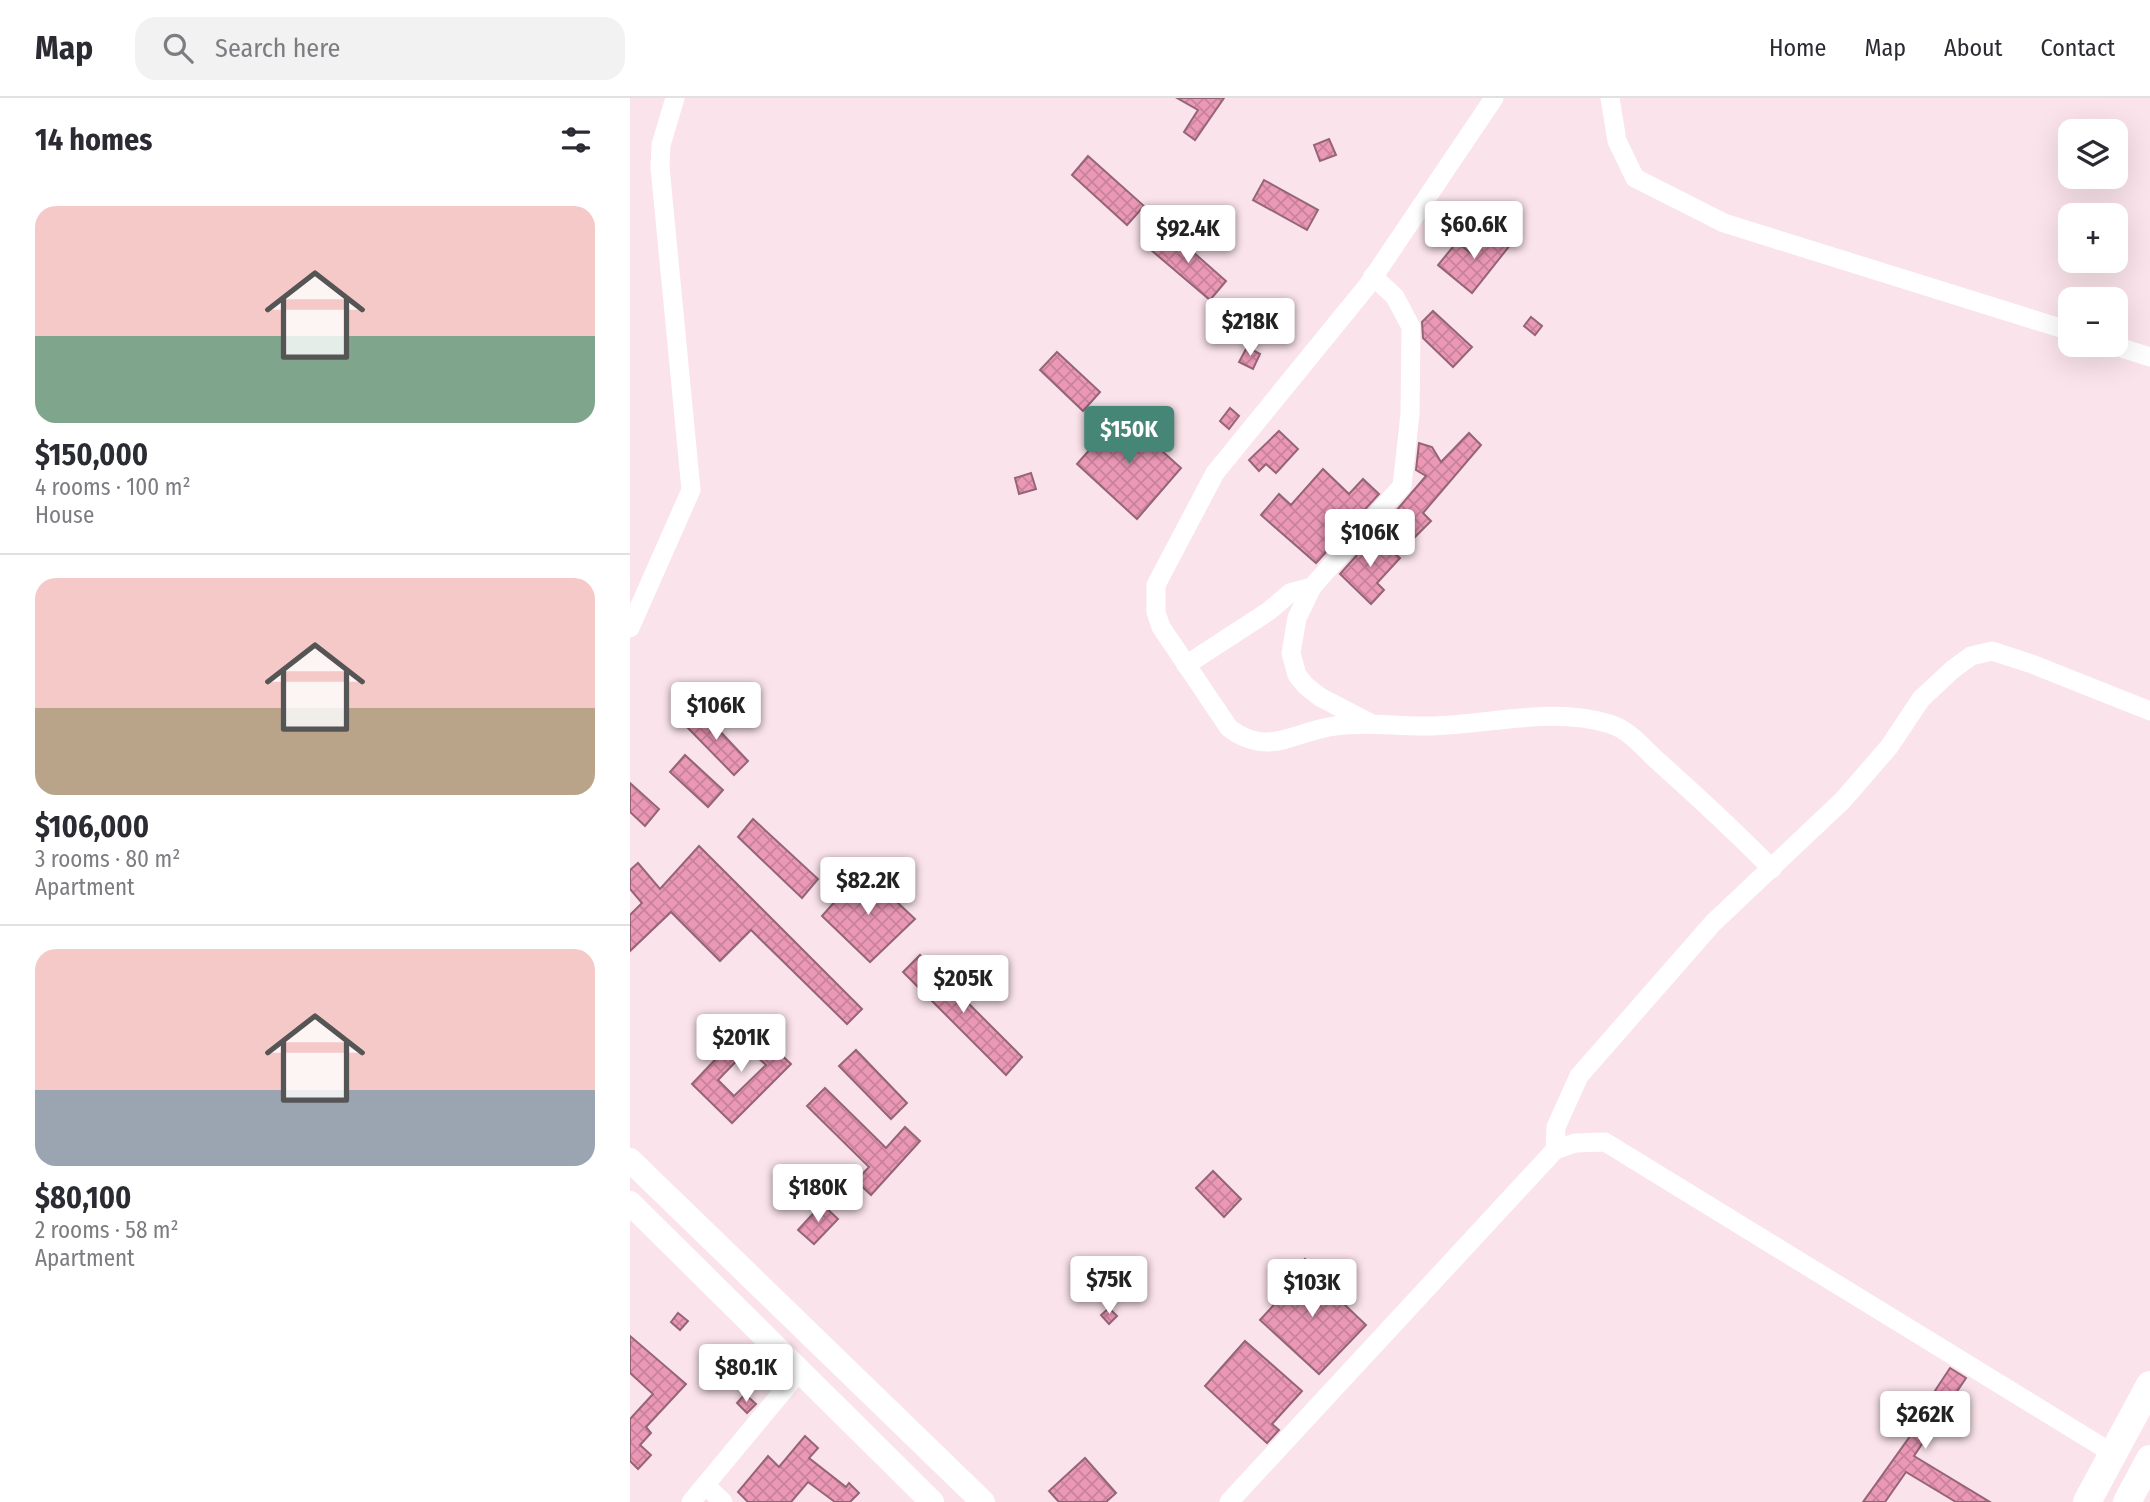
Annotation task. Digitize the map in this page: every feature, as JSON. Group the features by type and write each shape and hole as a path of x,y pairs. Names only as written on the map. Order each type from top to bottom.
{"highway":[{"path":"2087,1502 2150,1385"},
{"path":"2127,1502 2150,1459"}],"main road":[{"path":"633,1170 983,1502"},
{"path":"630,1203 932,1502"}],"street":[{"path":"630,628 691,490 660,167 661,145 675,98"},
{"path":"1494,98 1373,276 1215,473 1156,585 1156,612 1161,627 1229,728 1242,738 1258,742 1286,741 1332,726 1371,723 1430,726 1541,715 1612,724 1634,738 1720,815 1772,869"},
{"path":"1610,98 1618,141 1635,178 1724,223 2058,327"},
{"path":"1371,723 1320,697 1297,674 1291,653 1291,638 1312,587 1402,486 1410,414 1411,327 1395,297 1373,276"},
{"path":"2128,350 2150,357"},
{"path":"1186,665 1269,611 1290,593 1312,587"},
{"path":"1555,1150 1556,1127 1579,1076 1713,923 1843,800 1889,747 1921,699 1971,656 1992,651 2032,663 2150,711"},
{"path":"1229,1502 1555,1150 1575,1143 1605,1142 2112,1453"},
{"path":"691,1502 799,1372"},
{"path":"706,1486 723,1502"}],"building":[{"path":"1177,98 1224,98 1195,140 1184,132 1198,110"},
{"path":"1329,139 1336,155 1320,161 1314,145"},
{"path":"1088,156 1144,206 1127,225 1072,175"},
{"path":"1264,180 1318,210 1307,230 1253,200"},
{"path":"1168,230 1226,281 1210,300 1151,250"},
{"path":"1493,230 1511,244 1472,293 1438,265 1457,242 1473,255"},
{"path":"1433,311 1472,347 1453,367 1423,338 1422,322"},
{"path":"1531,317 1542,326 1535,335 1524,326"},
{"path":"1247,347 1260,354 1253,369 1239,362"},
{"path":"1057,352 1100,392 1083,411 1040,370"},
{"path":"1230,408 1239,416 1229,429 1220,421"},
{"path":"1121,414 1181,468 1137,519 1077,464"},
{"path":"1279,431 1298,449 1276,473 1266,464 1259,471 1249,460"},
{"path":"1469,433 1481,445 1423,513 1431,521 1412,540 1390,518 1426,476 1416,470 1419,443 1432,447 1441,462"},
{"path":"1323,469 1349,494 1363,479 1379,494 1316,563 1261,515 1279,494 1291,505"},
{"path":"1031,473 1036,489 1019,494 1015,478"},
{"path":"1374,536 1400,558 1377,583 1384,590 1371,604 1340,574"},
{"path":"700,710 748,761 734,775 685,725"},
{"path":"685,755 723,790 708,807 670,772"},
{"path":"630,783 659,809 645,826 630,812"},
{"path":"753,819 818,879 802,898 738,837"},
{"path":"699,846 862,1009 847,1024 751,930 720,961 671,912 630,951 630,915 642,903 630,889 630,870 638,863 660,889"},
{"path":"863,870 915,919 870,962 822,916"},
{"path":"920,955 1022,1057 1006,1075 903,972"},
{"path":"749,1024 791,1064 732,1123 692,1084","holes":["748,1049 766,1065 734,1096 718,1080"]},
{"path":"856,1050 907,1103 891,1119 839,1066"},
{"path":"825,1088 886,1148 905,1127 920,1141 871,1195 856,1181 869,1167 807,1106"},
{"path":"1213,1171 1241,1199 1224,1217 1196,1188"},
{"path":"822,1204 838,1219 814,1244 798,1230"},
{"path":"1305,1259 1326,1280 1323,1284 1366,1325 1319,1374 1260,1320 1293,1284 1286,1277"},
{"path":"1109,1308 1117,1316 1109,1324 1101,1315"},
{"path":"678,1313 688,1321 680,1330 671,1322"},
{"path":"630,1336 686,1384 646,1427 651,1433 640,1445 651,1455 638,1469 630,1461 630,1419 653,1394 630,1373"},
{"path":"1245,1341 1302,1391 1272,1424 1279,1430 1267,1443 1205,1386"},
{"path":"1950,1368 1966,1378 1914,1456 1990,1502 1956,1502 1906,1472 1885,1502 1863,1502 1913,1432 1909,1430"},
{"path":"745,1394 756,1404 747,1413 737,1403"},
{"path":"805,1436 818,1448 809,1458 846,1487 849,1483 859,1493 850,1502 835,1502 808,1482 791,1502 748,1502 738,1492 768,1456 779,1467"},
{"path":"1085,1458 1116,1493 1106,1502 1059,1502 1049,1491"}]}
